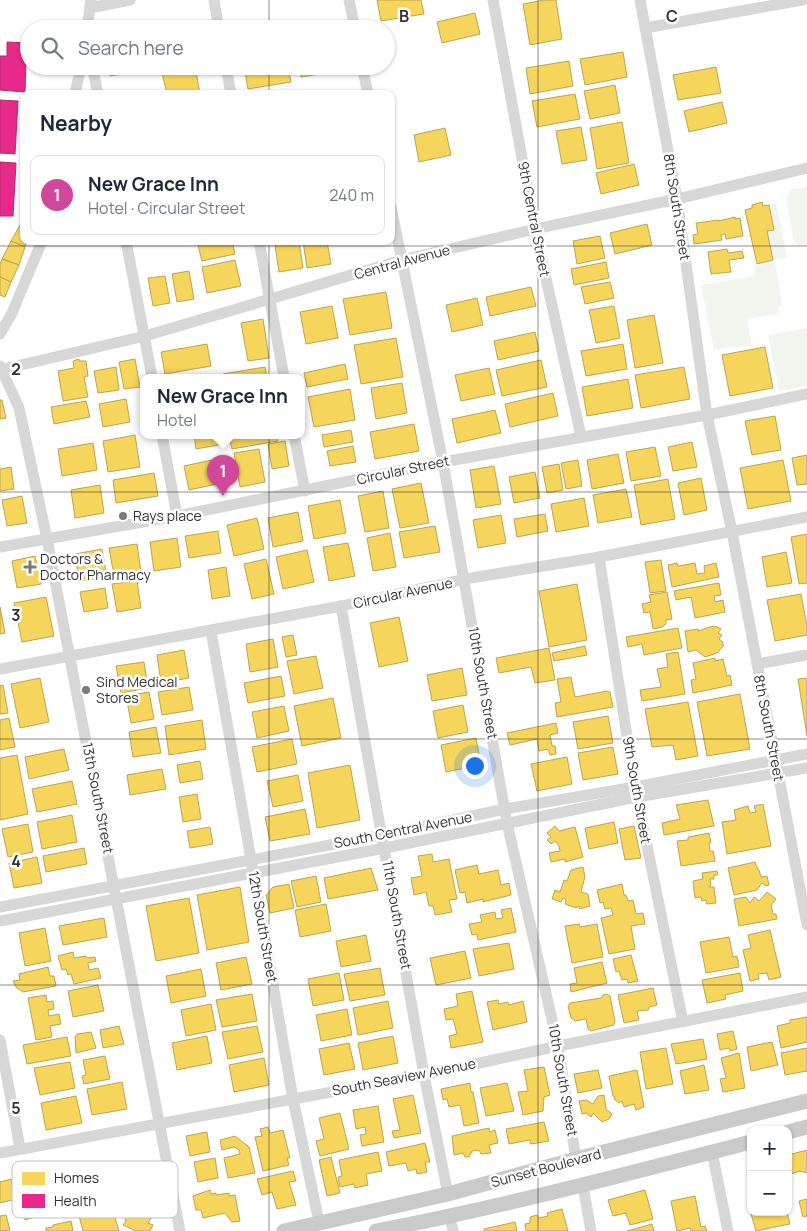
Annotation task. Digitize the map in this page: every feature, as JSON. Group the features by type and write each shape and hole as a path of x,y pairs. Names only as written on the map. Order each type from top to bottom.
{"main road":[{"name":"Sunset Boulevard","path":"284,1231 448,1194 576,1159 807,1101"},
{"path":"792,1131 807,1127"},
{"name":"Sunset Boulevard","path":"376,1231 452,1224 583,1186 747,1143"}],"street":[{"path":"88,20 91,4 130,0"},
{"path":"214,0 217,20"},
{"path":"349,0 352,20"},
{"name":"9th Central Street","path":"493,0 535,228 581,436"},
{"name":"8th South Street","path":"640,0 677,199 707,415 732,532 778,773 801,866 807,925"},
{"path":"645,28 803,0"},
{"path":"76,90 79,75"},
{"path":"94,75 97,90"},
{"path":"228,75 230,90"},
{"path":"364,75 367,90"},
{"name":"Central Avenue","path":"0,369 144,336 402,260 535,228 677,199 807,168"},
{"name":"10th South Street","path":"395,226 444,462 507,823 558,1046 576,1159"},
{"path":"0,334 12,313 40,245"},
{"path":"127,245 151,374"},
{"path":"259,245 283,374"},
{"name":"13th South Street","path":"0,369 16,398 19,408 48,539 166,1161"},
{"name":"Circular Street","path":"0,547 177,516 444,462 707,415 807,394"},
{"path":"163,439 177,516"},
{"path":"295,439 305,491"},
{"name":"Circular Avenue","path":"0,670 341,606 465,579 599,557 807,517"},
{"name":"9th South Street","path":"599,557 636,792 683,1022"},
{"name":"11th South Street","path":"341,606 424,1075 448,1194"},
{"name":"12th South Street","path":"211,630 293,1098 319,1222"},
{"path":"757,664 807,655"},
{"name":"South Central Avenue","path":"0,907 114,884 383,835 505,809 636,792 807,754"},
{"path":"0,921 385,848 507,823 636,792 807,768"},
{"name":"South Seaview Avenue","path":"0,1153 424,1075 558,1046 807,997"},
{"path":"0,1040 20,1148"},
{"path":"712,1152 728,1231"},
{"path":"583,1186 591,1231"},
{"name":"13th South Street","path":"177,1218 180,1231"}],"shaded area":[{"path":"807,187 807,245 800,246 796,244 793,238 786,197 791,189"},
{"path":"776,204 787,257 773,260 767,231 774,229 769,205"},
{"path":"775,262 782,306 778,308 779,314 747,319 752,345 714,350 701,285 755,276 754,267"},
{"path":"807,328 807,386 779,391 768,335"}],"building: Homes":[{"path":"377,0 421,0 424,14 381,20"},
{"path":"556,0 562,39 530,45 523,4"},
{"path":"475,13 480,34 442,43 437,22"},
{"path":"623,52 627,77 585,85 580,59"},
{"path":"569,61 573,86 530,94 526,68"},
{"path":"716,67 721,93 678,100 673,75"},
{"path":"162,75 197,75 199,90 166,90"},
{"path":"246,75 290,75 291,82 248,89"},
{"path":"615,85 620,113 590,119 584,91"},
{"path":"575,94 580,119 537,127 532,101"},
{"path":"722,102 727,123 689,132 684,111"},
{"path":"622,122 629,163 597,169 590,128"},
{"path":"581,127 587,160 562,164 556,131"},
{"path":"445,128 451,155 419,162 414,135"},
{"path":"634,164 639,185 601,194 596,173"},
{"path":"762,202 763,206 769,205 774,230 767,231 773,260 757,264 745,210 752,208 752,205"},
{"path":"735,217 735,219 740,218 743,236 726,239 725,234 721,235 722,240 694,244 693,235 698,234 696,223 719,221"},
{"path":"647,224 652,245 615,254 610,233"},
{"path":"20,225 20,245 11,241"},
{"path":"600,236 605,258 577,264 573,241"},
{"path":"11,241 25,247 19,265 2,259"},
{"path":"198,245 233,245 235,254 202,261"},
{"path":"275,245 300,245 303,268 279,272"},
{"path":"304,245 328,245 331,264 307,268"},
{"path":"727,249 728,253 742,251 744,258 729,260 731,272 711,274 708,252"},
{"path":"2,259 19,265 11,282 0,277"},
{"path":"235,260 241,286 207,293 202,267"},
{"path":"606,262 609,278 574,285 571,269"},
{"path":"189,271 194,299 177,302 172,274"},
{"path":"165,276 170,303 153,306 148,278"},
{"path":"0,277 11,282 5,297 0,295"},
{"path":"610,282 614,298 585,304 581,287"},
{"path":"531,287 536,306 490,316 486,297"},
{"path":"386,292 392,328 350,335 343,299"},
{"path":"477,298 483,325 452,332 446,305"},
{"path":"332,306 338,338 306,344 300,312"},
{"path":"614,306 620,338 596,343 589,310"},
{"path":"654,315 663,363 635,368 627,320"},
{"path":"263,319 269,358 248,361 241,323"},
{"path":"535,332 539,351 498,360 494,341"},
{"path":"396,338 403,377 361,384 354,345"},
{"path":"207,344 211,366 165,374 161,352"},
{"path":"623,344 627,369 586,376 581,351"},
{"path":"765,347 773,388 730,396 722,355"},
{"path":"79,359 79,361 86,361 88,376 84,377 88,397 63,401 58,371 74,368 73,361"},
{"path":"135,359 140,387 124,389 119,362"},
{"path":"541,360 547,387 502,396 496,370"},
{"path":"345,364 348,379 307,387 304,373"},
{"path":"116,367 119,390 98,393 94,371"},
{"path":"265,367 266,374 223,374"},
{"path":"684,367 690,399 641,408 635,375"},
{"path":"489,368 495,394 461,401 455,375"},
{"path":"628,379 633,408 587,416 582,387"},
{"path":"402,383 407,413 376,419 371,388"},
{"path":"350,389 355,420 314,427 308,397"},
{"path":"553,393 558,416 510,427 505,404"},
{"path":"126,399 130,422 103,427 99,404"},
{"path":"0,400 2,400 6,418 0,419"},
{"path":"86,401 90,417 54,424 51,407"},
{"path":"495,410 501,433 457,443 452,419"},
{"path":"775,416 781,450 752,455 745,421"},
{"path":"414,424 419,451 375,459 370,432"},
{"path":"351,430 353,442 324,447 322,435"},
{"path":"135,435 140,467 108,472 103,441"},
{"path":"195,439 223,439 224,444 196,449"},
{"path":"230,439 278,439 278,441 232,449"},
{"path":"285,441 289,466 272,469 268,444"},
{"path":"692,442 697,467 673,471 668,447"},
{"path":"93,443 97,470 62,476 58,449"},
{"path":"353,446 356,462 330,466 327,451"},
{"path":"655,447 661,476 631,481 626,452"},
{"path":"259,449 265,482 240,487 234,453"},
{"path":"618,454 624,483 592,489 587,460"},
{"path":"807,455 807,484 797,485 792,458"},
{"path":"226,457 231,481 189,490 184,466"},
{"path":"578,460 582,486 566,489 561,463"},
{"path":"783,460 791,501 748,509 740,468"},
{"path":"559,464 563,490 547,493 542,467"},
{"path":"494,466 501,504 476,508 470,470"},
{"path":"11,467 14,489 0,491 0,469"},
{"path":"535,472 540,498 514,503 509,477"},
{"path":"154,473 158,496 116,503 113,480"},
{"path":"701,478 707,510 684,515 678,483"},
{"path":"668,479 675,519 641,525 634,485"},
{"path":"421,483 429,523 400,528 392,489"},
{"path":"100,485 104,513 75,518 71,490"},
{"path":"626,489 632,517 598,523 593,495"},
{"path":"383,491 389,528 365,532 358,496"},
{"path":"22,496 27,523 7,526 2,500"},
{"path":"584,498 589,526 556,532 551,504"},
{"path":"340,500 346,533 314,539 308,506"},
{"path":"298,512 303,541 273,547 268,518"},
{"path":"545,514 548,531 517,537 514,519"},
{"path":"501,515 506,543 478,548 473,520"},
{"path":"257,518 264,549 234,556 227,525"},
{"path":"435,526 440,552 404,558 399,532"},
{"path":"218,531 221,553 189,558 185,536"},
{"path":"390,533 396,567 373,571 367,538"},
{"path":"807,534 807,583 799,584 791,537"},
{"path":"177,538 181,567 154,571 150,542"},
{"path":"348,543 355,576 329,581 323,547"},
{"path":"137,544 141,572 114,576 109,548"},
{"path":"102,549 107,577 79,581 75,554"},
{"path":"307,550 314,582 283,589 276,557"},
{"path":"786,552 792,583 767,587 762,557"},
{"path":"35,556 41,584 17,588 12,561"},
{"path":"266,559 274,594 252,599 244,564"},
{"path":"661,560 666,591 650,593 645,562"},
{"path":"677,563 678,566 695,563 697,574 705,573 704,566 716,563 719,577 672,587 668,565"},
{"path":"226,567 230,596 212,599 208,570"},
{"path":"137,581 141,608 117,612 112,584"},
{"path":"719,583 721,595 714,596 715,602 723,600 725,612 695,618 691,597 676,600 674,591"},
{"path":"577,584 587,640 549,647 539,591"},
{"path":"105,588 108,608 84,612 80,592"},
{"path":"667,592 672,619 666,620 666,624 662,627 653,629 650,612 644,613 642,604 651,602 649,595"},
{"path":"801,594 807,635 775,641 767,600"},
{"path":"46,597 54,636 22,642 14,603"},
{"path":"0,607 5,633 0,634"},
{"path":"399,617 408,661 379,667 370,623"},
{"path":"713,626 721,629 718,633 722,635 719,639 724,645 717,653 705,657 696,650 688,652 685,631 698,629 698,631"},
{"path":"678,628 682,648 644,655 642,644 628,647 626,637"},
{"path":"293,635 297,655 286,657 282,637"},
{"path":"273,639 278,667 250,672 246,644"},
{"path":"585,646 587,655 554,661 552,653"},
{"path":"549,648 555,680 535,683 531,667 499,673 496,658"},
{"path":"184,650 189,678 161,683 157,655"},
{"path":"678,652 685,694 642,701 640,690 661,687 657,669 668,667 666,654"},
{"path":"316,656 323,688 294,694 287,661"},
{"path":"715,658 715,661 723,659 727,676 730,675 732,685 693,693 691,680 696,679 693,663"},
{"path":"144,662 148,688 121,693 116,666"},
{"path":"462,668 467,695 432,701 427,675"},
{"path":"281,676 285,696 248,703 244,683"},
{"path":"571,677 575,697 607,691 610,692 613,707 557,717 555,703 561,702 557,679"},
{"path":"40,678 49,722 20,728 11,684"},
{"path":"807,678 807,736 798,679"},
{"path":"3,685 8,713 0,714 0,686"},
{"path":"189,687 193,710 162,715 158,692"},
{"path":"149,692 154,719 131,723 126,696"},
{"path":"740,694 750,749 707,756 697,702"},
{"path":"333,698 341,738 302,746 294,706"},
{"path":"688,702 698,756 676,760 673,745 652,747 645,709"},
{"path":"463,705 468,732 438,738 433,711"},
{"path":"284,706 289,731 257,738 252,712"},
{"path":"608,716 613,743 578,749 573,722"},
{"path":"9,718 15,747 0,750 0,720"},
{"path":"202,720 206,749 169,755 165,726"},
{"path":"556,723 558,733 550,735 556,754 550,755 548,749 539,751 537,739 510,745 507,733"},
{"path":"156,727 161,753 133,757 129,732"},
{"path":"476,738 481,765 446,772 441,745"},
{"path":"292,739 297,764 257,772 252,747"},
{"path":"613,747 618,774 583,780 578,753"},
{"path":"64,749 69,770 29,779 25,757"},
{"path":"17,755 28,814 0,820 0,758"},
{"path":"567,757 572,784 537,791 531,764"},
{"path":"200,761 203,779 180,783 177,765"},
{"path":"350,765 360,820 317,828 308,773"},
{"path":"162,769 166,789 130,795 127,775"},
{"path":"298,775 303,801 273,807 267,781"},
{"path":"72,781 77,804 37,812 32,789"},
{"path":"197,794 201,819 183,822 179,797"},
{"path":"708,800 714,826 664,835 662,823 680,819 676,805"},
{"path":"763,804 771,846 727,854 722,822 736,820 734,810 748,806 750,813 756,812 754,806"},
{"path":"305,809 310,834 270,841 265,817"},
{"path":"72,815 77,842 42,849 37,822"},
{"path":"614,822 618,843 589,849 585,828"},
{"path":"28,824 33,852 8,857 2,829"},
{"path":"555,826 559,831 575,827 583,857 565,862 565,859 551,862 549,853 560,851 555,841 551,844 547,840 551,837 547,833"},
{"path":"634,826 641,858 625,860 619,829"},
{"path":"210,827 213,844 190,848 187,831"},
{"path":"709,833 710,851 713,851 715,861 681,866 677,841 688,840 688,837"},
{"path":"84,848 87,864 46,872 43,856"},
{"path":"432,854 433,862 449,859 457,899 449,900 452,912 435,915 433,906 429,906 426,892 414,895 411,878 422,876 418,856"},
{"path":"37,857 42,883 14,888 9,863"},
{"path":"755,862 761,877 767,876 769,885 766,886 762,883 757,890 734,895 728,868"},
{"path":"477,865 479,874 498,870 501,885 509,883 511,895 483,902 483,899 467,903 465,892 460,893 455,870"},
{"path":"583,867 585,877 581,892 588,894 590,906 580,909 579,906 576,908 565,904 566,900 563,898 561,902 552,899 555,890 560,892 564,880 567,881 571,870"},
{"path":"371,868 378,890 328,899 324,878"},
{"path":"717,871 718,875 714,875 714,879 710,879 711,885 709,886 714,887 716,903 707,904 706,900 702,901 701,897 695,898 693,881 703,879 702,873"},
{"path":"316,876 321,902 297,907 291,881"},
{"path":"289,884 294,908 270,913 266,895 273,887"},
{"path":"622,884 624,895 626,895 628,901 633,900 636,914 643,913 645,924 631,926 635,949 609,954 601,918 613,915 611,908 605,909 603,902 600,903 597,890"},
{"path":"240,887 249,942 207,950 197,895"},
{"path":"767,892 776,899 771,905 773,914 776,914 777,919 739,926 734,899 746,897 750,903 754,897 759,901"},
{"path":"189,898 199,953 156,961 146,906"},
{"path":"326,904 331,931 300,937 295,910"},
{"path":"511,908 516,932 478,940 477,934 472,935 469,924 482,922 480,915 495,912 496,919 503,918 501,910"},
{"path":"104,918 107,937 63,945 59,926"},
{"path":"579,924 580,927 597,924 603,957 572,963 565,926"},
{"path":"45,928 51,961 25,966 19,933"},
{"path":"770,930 781,977 769,980 767,973 758,974 759,979 750,981 743,950 751,948 748,935"},
{"path":"366,935 371,961 341,967 336,941"},
{"path":"729,937 733,957 737,956 739,967 706,973 700,942"},
{"path":"509,943 514,969 479,976 473,949"},
{"path":"465,951 471,978 436,985 430,958"},
{"path":"73,952 74,958 95,957 96,961 88,963 89,970 98,968 101,978 74,984 71,974 68,975 66,969 62,970 58,956"},
{"path":"631,955 638,981 628,983 627,979 622,980 619,971 616,972 613,959"},
{"path":"246,957 252,984 221,990 216,963"},
{"path":"602,962 607,983 571,992 570,984 577,983 574,968"},
{"path":"48,967 50,976 54,976 56,986 23,992 16,987 13,981 20,980 19,974"},
{"path":"380,968 385,995 350,1001 344,974"},
{"path":"201,969 206,996 171,1003 166,976"},
{"path":"339,973 344,1000 313,1006 308,979"},
{"path":"740,973 743,991 725,995 726,999 707,1003 702,980"},
{"path":"98,985 104,1011 73,1017 68,991"},
{"path":"653,988 657,1005 649,1007 648,1010 637,1011 639,1020 624,1023 618,995"},
{"path":"472,991 483,1042 451,1048 449,1036 457,1034 453,1019 446,1020 444,1009 458,1006 456,994"},
{"path":"252,994 257,1021 222,1027 216,1000"},
{"path":"607,994 610,996 615,1021 614,1025 591,1031 588,1029 586,1019 575,1021 571,1018 568,1006 570,1003 601,998"},
{"path":"46,995 47,1002 53,1001 54,1009 48,1010 49,1016 59,1014 61,1024 50,1026 52,1037 36,1040 28,998"},
{"path":"498,1000 499,1004 508,1002 509,1005 523,1001 527,1022 493,1030 487,1002"},
{"path":"388,1001 393,1028 358,1035 353,1008"},
{"path":"211,1004 216,1030 186,1036 181,1010"},
{"path":"347,1009 352,1035 321,1041 316,1015"},
{"path":"807,1017 807,1042 781,1048 777,1026 790,1023 790,1020"},
{"path":"119,1026 124,1044 103,1048 100,1030"},
{"path":"257,1026 263,1052 228,1059 222,1032"},
{"path":"733,1031 737,1049 730,1051 729,1048 720,1050 717,1034"},
{"path":"91,1032 96,1048 76,1053 75,1037 77,1034"},
{"path":"207,1036 212,1063 177,1070 172,1043"},
{"path":"393,1036 398,1063 363,1070 358,1043"},
{"path":"67,1037 71,1056 27,1064 23,1045"},
{"path":"703,1039 707,1059 676,1064 671,1044"},
{"path":"772,1042 778,1065 751,1071 747,1047"},
{"path":"349,1043 355,1069 324,1075 319,1049"},
{"path":"666,1048 673,1084 646,1089 640,1052"},
{"path":"807,1048 807,1071 785,1075 781,1053"},
{"path":"739,1053 745,1088 723,1092 720,1079 726,1078 721,1058"},
{"path":"105,1056 110,1079 84,1084 82,1076 86,1075 83,1060"},
{"path":"264,1058 269,1085 234,1092 229,1065"},
{"path":"70,1062 75,1088 40,1095 34,1068"},
{"path":"704,1065 709,1090 685,1094 680,1071"},
{"path":"544,1067 550,1095 544,1097 543,1111 523,1115 518,1092 528,1091 524,1070"},
{"path":"598,1070 602,1088 578,1093 574,1074"},
{"path":"637,1070 644,1107 636,1110 634,1104 624,1107 622,1101 619,1103 614,1099 609,1076"},
{"path":"122,1082 127,1109 92,1115 87,1089"},
{"path":"470,1083 479,1123 464,1126 460,1105 449,1107 447,1099 443,1100 441,1089"},
{"path":"507,1083 514,1111 486,1116 480,1088"},
{"path":"413,1095 421,1133 394,1138 392,1131 400,1130 393,1099"},
{"path":"604,1095 606,1109 612,1114 609,1119 602,1122 593,1113 591,1117 586,1113 582,1114 579,1101 586,1100 593,1104 598,1096"},
{"path":"76,1096 82,1123 46,1130 41,1103"},
{"path":"378,1106 384,1142 362,1146 360,1135 366,1134 365,1127 356,1129 353,1110"},
{"path":"340,1113 349,1149 320,1156 316,1141 324,1139 319,1118"},
{"path":"544,1122 549,1141 531,1144 530,1140 509,1144 506,1129"},
{"path":"268,1127 270,1133 283,1130 290,1158 287,1158 289,1165 263,1171 255,1137 262,1136 260,1129"},
{"path":"489,1128 490,1132 495,1130 498,1143 489,1145 491,1153 481,1154 479,1150 472,1151 469,1157 465,1157 463,1153 454,1155 452,1136"},
{"path":"207,1132 210,1152 190,1156 186,1136"},
{"path":"235,1136 249,1147 255,1173 228,1178 224,1158 240,1154 239,1150 234,1147 222,1150 220,1140"},
{"path":"425,1143 430,1162 425,1162 427,1172 417,1174 416,1169 408,1171 406,1163 389,1166 386,1152"},
{"path":"807,1150 807,1173 800,1171 792,1174 792,1154"},
{"path":"378,1152 382,1171 366,1174 368,1185 355,1188 354,1184 340,1187 338,1177 342,1176 339,1160"},
{"path":"331,1157 340,1193 327,1196 319,1160"},
{"path":"215,1158 218,1178 198,1182 194,1162"},
{"path":"293,1171 296,1181 289,1182 296,1205 277,1209 272,1192 262,1195 257,1179"},
{"path":"11,1179 12,1200 0,1203 0,1182"},
{"path":"210,1190 211,1194 216,1193 216,1195 229,1193 229,1196 235,1195 240,1221 232,1222 225,1213 203,1218 201,1210 196,1210 193,1196"},
{"path":"645,1190 653,1219 630,1225 626,1213 613,1216 608,1200"},
{"path":"695,1196 701,1227 705,1226 707,1231 691,1231 690,1228 677,1231 671,1201"},
{"path":"807,1199 807,1216 803,1217 799,1201"},
{"path":"562,1209 568,1231 526,1231 525,1224 530,1223 530,1217 537,1215 539,1218 548,1216 547,1213"},
{"path":"6,1215 10,1230 0,1231 0,1216"},
{"path":"752,1216 788,1216 790,1224 756,1231"},
{"path":"80,1218 115,1218 119,1231 83,1231"},
{"path":"125,1218 151,1218 148,1223 153,1225 150,1231 136,1231 123,1225 126,1221"},
{"path":"71,1221 73,1231 46,1231 46,1228 53,1227 53,1225"},
{"path":"515,1222 517,1231 484,1231 484,1229"},
{"path":"652,1224 654,1231 627,1231"}],"building: Health":[{"path":"7,42 20,43 20,75 26,75 25,90 20,90 20,92 0,90 0,56 7,56"},
{"path":"0,100 18,101 15,154 0,153"},
{"path":"0,162 16,163 13,216 0,216"}],"place":[{"name":"New Grace Inn","path":"223,496"},
{"name":"Rays place","path":"123,516"},
{"name":"Doctors & Doctor Pharmacy","path":"30,567"},
{"name":"Sind Medical Stores","path":"86,690"}]}
